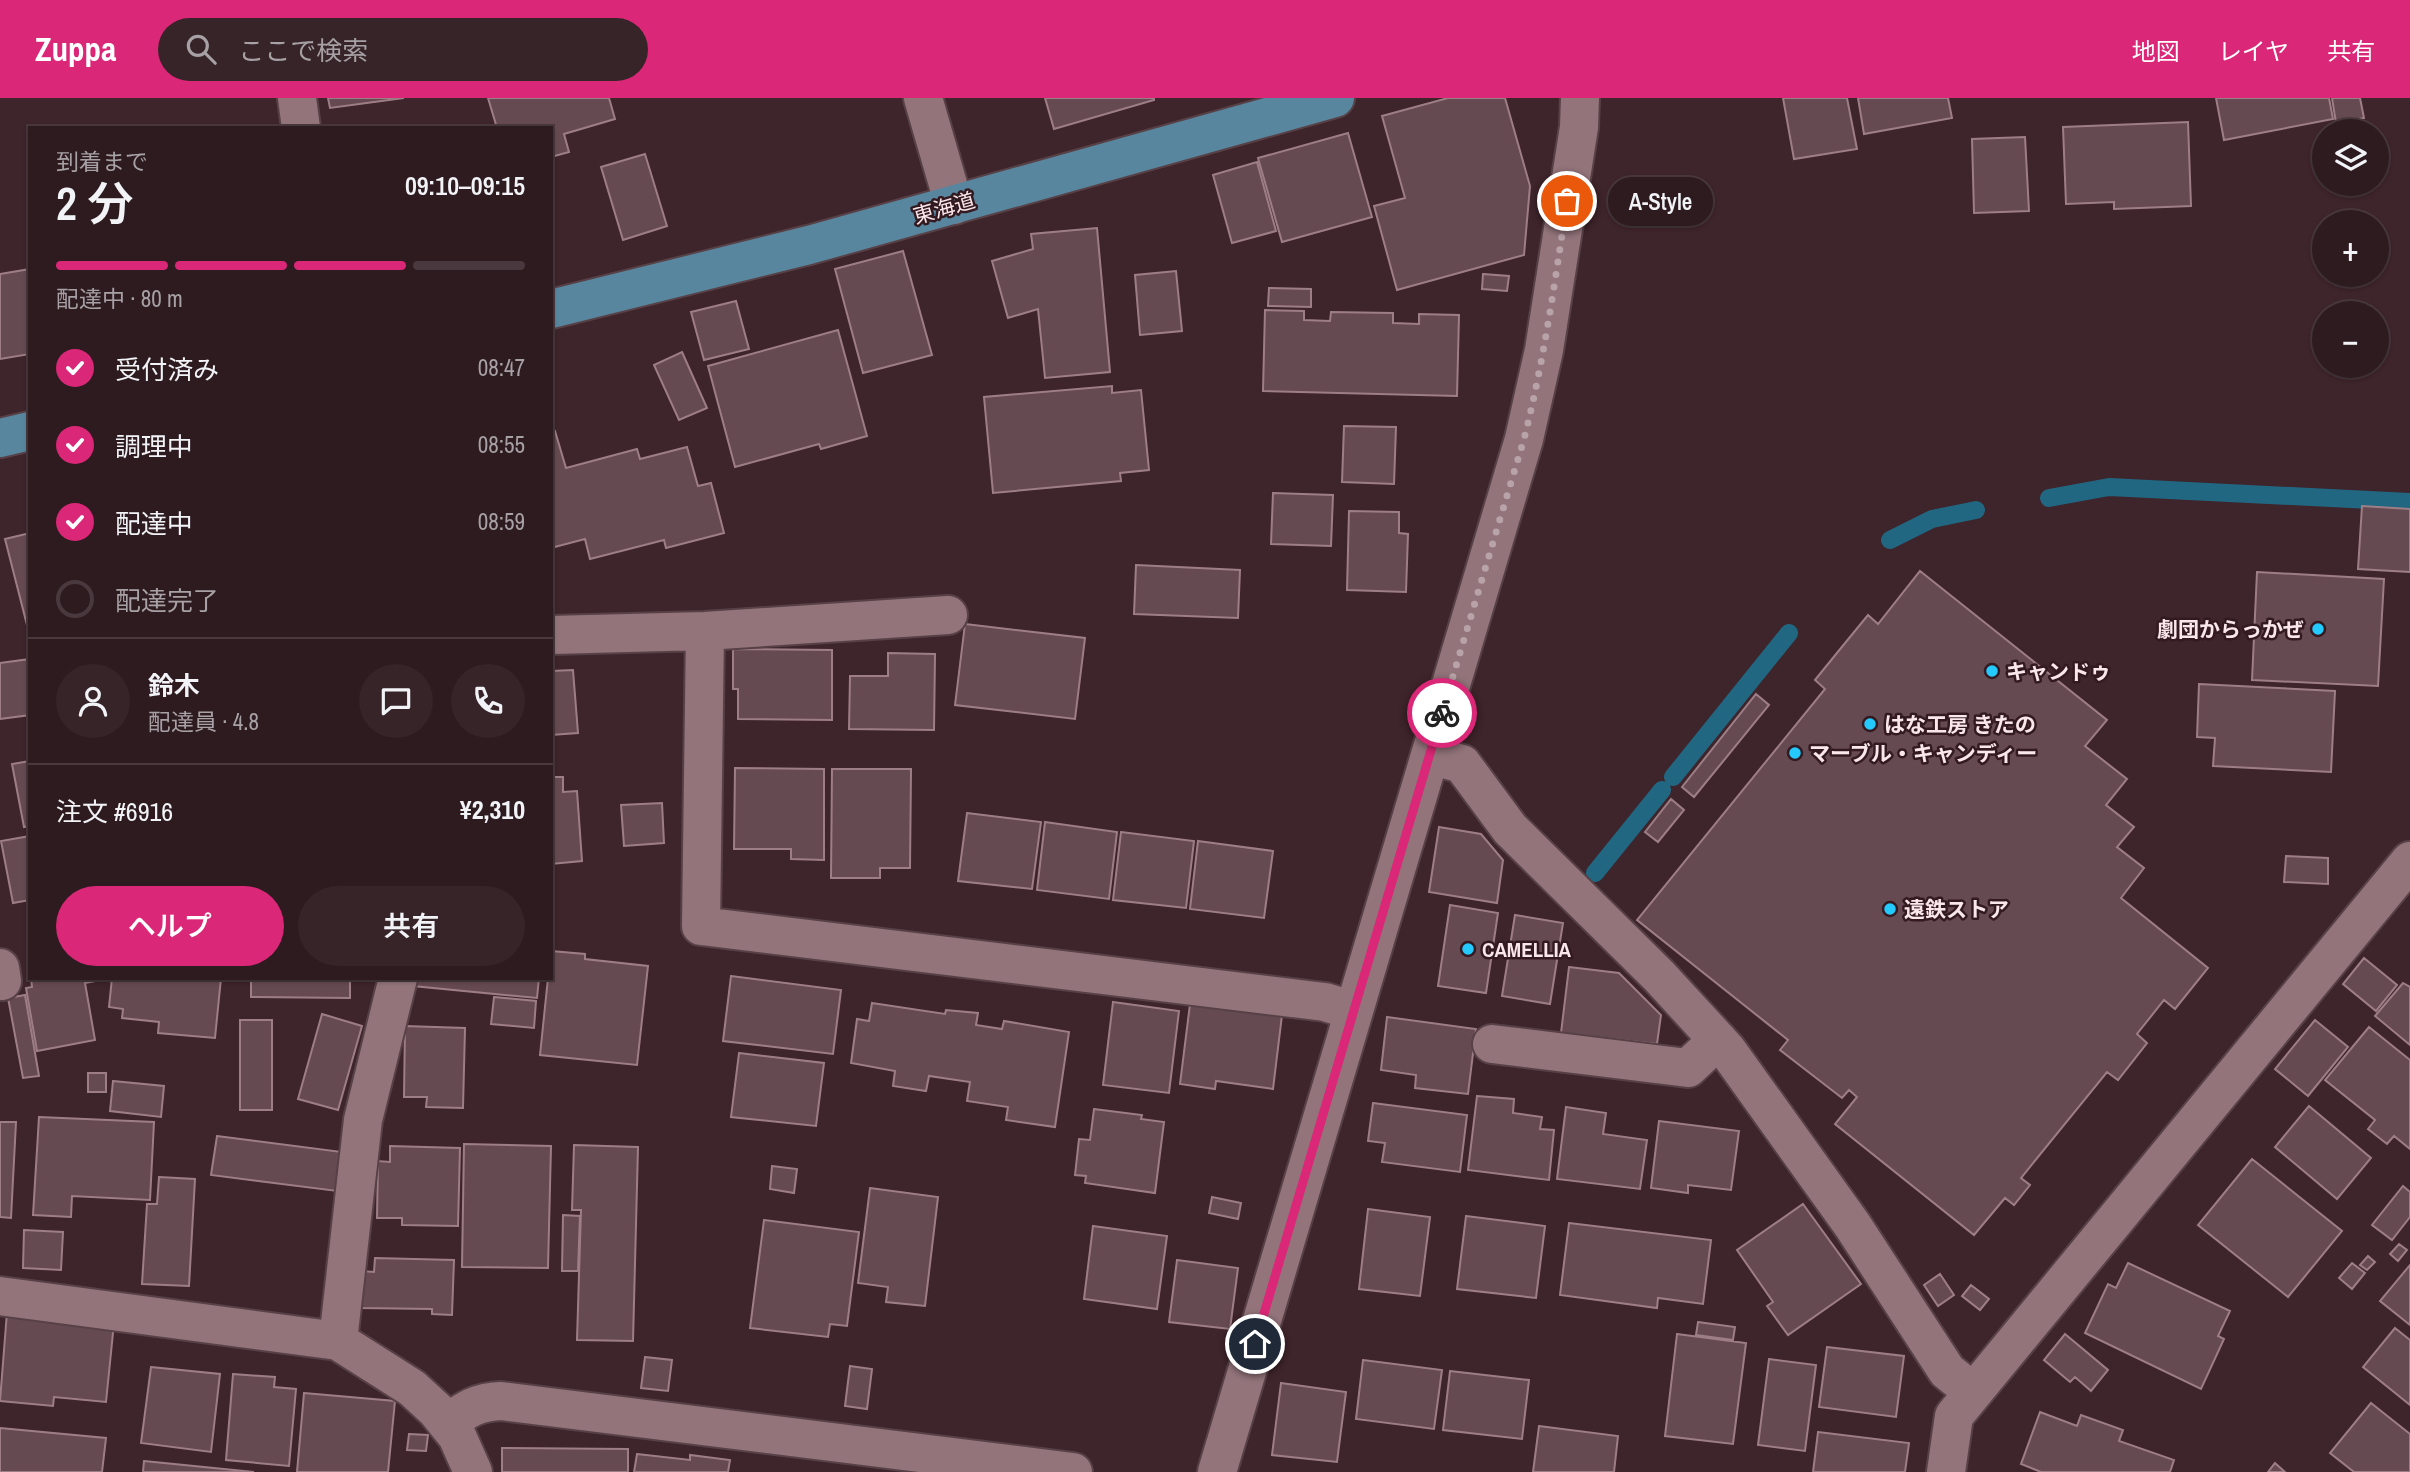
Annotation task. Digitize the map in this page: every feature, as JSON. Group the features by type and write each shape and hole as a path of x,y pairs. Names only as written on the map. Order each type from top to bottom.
{"main road":[{"name":"東海道","path":"553,309 727,267 1335,98"},
{"path":"0,438 28,431"}],"street":[{"path":"297,98 301,126"},
{"path":"923,98 954,205"},
{"path":"1217,1472 1524,439 1544,351 1579,127 1580,98"},
{"path":"562,634 705,631 948,615"},
{"path":"705,631 701,926 1325,1002 1354,1011"},
{"path":"1430,755 1462,764 1519,838 1659,976 1718,1040 1853,1226 1947,1371 1973,1392"},
{"path":"1947,1472 1954,1416 2410,861"},
{"path":"338,1341 363,1120 398,980"},
{"path":"1492,1044 1688,1068 1718,1040"},
{"path":"0,1296 338,1341 412,1388 436,1410 457,1436 473,1472"},
{"path":"447,1423 482,1402 501,1401 1073,1472"}],"building":[{"path":"328,98 404,98 330,108"},
{"path":"488,98 609,98 615,119 564,134 569,152 553,156 553,126 496,126"},
{"path":"1045,98 1154,98 1154,100 1054,129"},
{"path":"1448,98 1505,98 1530,186 1524,255 1397,290 1374,206 1405,198 1382,116"},
{"path":"1783,98 1847,98 1857,149 1794,159"},
{"path":"1858,98 1948,98 1952,118 1864,134"},
{"path":"2216,98 2329,98 2333,119 2312,119 2312,123 2224,140"},
{"path":"2332,98 2360,98 2364,118 2335,119"},
{"path":"2188,122 2191,206 2114,209 2114,202 2066,204 2063,127"},
{"path":"1348,133 1372,217 1282,242 1258,158"},
{"path":"2025,137 2029,211 1974,213 1972,139"},
{"path":"645,154 667,226 623,240 601,167"},
{"path":"1257,162 1276,231 1232,243 1213,175"},
{"path":"1097,228 1110,372 1045,378 1038,309 1008,318 992,261 1033,249 1031,234"},
{"path":"903,251 932,355 863,373 835,269"},
{"path":"28,269 28,354 0,359 0,274"},
{"path":"1176,271 1182,331 1140,335 1135,275"},
{"path":"1483,274 1509,276 1507,291 1482,289"},
{"path":"1269,288 1311,289 1311,307 1268,306"},
{"path":"736,301 749,349 704,360 691,312"},
{"path":"1265,310 1304,311 1304,320 1330,321 1331,312 1393,313 1393,323 1419,324 1419,314 1459,315 1457,396 1263,391"},
{"path":"838,330 867,436 821,449 819,444 735,467 708,366"},
{"path":"682,352 707,408 679,420 654,365"},
{"path":"1112,386 1112,393 1141,390 1149,470 1120,473 1121,481 993,493 984,397"},
{"path":"1344,426 1396,427 1394,484 1342,482"},
{"path":"553,432 566,468 637,449 640,459 687,447 698,486 711,483 724,533 666,548 664,540 590,559 585,539 553,547"},
{"path":"1273,493 1333,495 1331,546 1271,544"},
{"path":"2362,506 2410,509 2410,572 2358,569"},
{"path":"1349,511 1399,512 1399,533 1408,534 1406,592 1347,590"},
{"path":"28,533 28,629 5,539"},
{"path":"1136,565 1240,570 1238,618 1134,614"},
{"name":"遠鉄ストア","path":"1920,571 2107,720 2085,746 2127,779 2106,805 2134,827 2117,847 2144,868 2121,898 2208,968 2175,1009 2164,1000 2137,1034 2147,1043 2118,1080 2107,1072 2021,1178 2030,1185 2014,1205 2005,1198 1974,1235 1835,1124 1857,1097 1849,1090 1842,1098 1780,1050 1788,1040 1637,920 1825,689 1815,680 1868,615 1878,624"},
{"name":"劇団からっかぜ","path":"2257,572 2384,579 2378,686 2252,680"},
{"path":"965,624 1085,638 1075,719 955,705"},
{"path":"733,649 832,650 832,720 738,719 738,689 733,689"},
{"path":"888,653 935,654 934,730 849,729 850,676 888,676"},
{"path":"28,659 28,715 0,719 0,663"},
{"path":"573,670 578,733 553,735 553,671"},
{"path":"2199,684 2335,691 2331,772 2213,766 2215,738 2197,737"},
{"path":"1756,694 1769,705 1694,797 1682,787"},
{"path":"28,761 28,826 24,827 12,764"},
{"path":"735,768 824,769 824,860 791,859 791,849 734,849"},
{"path":"832,769 911,769 910,868 880,868 880,878 831,878"},
{"path":"553,777 563,777 563,792 577,791 582,861 553,864"},
{"path":"1671,799 1684,810 1658,842 1645,832"},
{"path":"662,803 664,843 624,846 621,805"},
{"path":"967,813 1041,822 1032,889 958,881"},
{"path":"1045,822 1117,832 1109,899 1037,890"},
{"path":"1439,827 1481,834 1503,860 1497,903 1429,892"},
{"path":"1121,832 1194,841 1186,908 1113,900"},
{"path":"28,836 28,900 13,903 1,841"},
{"path":"1198,841 1273,851 1264,918 1190,909"},
{"path":"2286,856 2328,858 2328,884 2284,882"},
{"path":"1450,905 1498,913 1486,993 1438,986"},
{"path":"1515,915 1563,923 1550,1004 1502,996"},
{"path":"553,951 585,954 585,959 648,966 637,1065 540,1055 548,980 553,980"},
{"path":"2364,958 2397,985 2376,1011 2343,984"},
{"path":"1569,967 1619,973 1661,1015 1657,1044 1561,1033"},
{"path":"731,976 841,990 833,1054 723,1041"},
{"path":"31,980 101,980 85,983 95,1040 37,1051 26,988 32,987"},
{"path":"112,980 221,980 215,1038 158,1033 159,1022 122,1018 123,1009 109,1007"},
{"path":"251,980 350,980 350,998 251,997"},
{"path":"414,980 539,980 537,998 413,986"},
{"path":"2403,983 2410,987 2410,1045 2375,1016"},
{"path":"25,995 39,1076 23,1078 8,998"},
{"path":"494,997 536,1001 534,1028 491,1024"},
{"path":"1113,1002 1179,1011 1169,1093 1103,1085"},
{"path":"872,1003 945,1014 946,1010 978,1013 976,1025 1002,1029 1004,1021 1069,1032 1055,1127 1006,1120 1008,1107 967,1101 970,1082 929,1076 926,1091 893,1086 895,1071 851,1063 857,1019 869,1021"},
{"path":"1190,1004 1282,1015 1273,1089 1216,1081 1215,1089 1180,1084"},
{"path":"322,1014 362,1026 338,1110 298,1099"},
{"path":"1387,1017 1476,1029 1468,1094 1415,1088 1416,1075 1381,1070"},
{"path":"240,1020 272,1020 272,1110 240,1110"},
{"path":"2315,1020 2348,1047 2308,1096 2275,1069"},
{"path":"405,1026 465,1028 463,1108 426,1107 427,1097 404,1097"},
{"path":"2369,1027 2410,1060 2410,1149 2394,1136 2387,1144 2368,1129 2375,1120 2325,1080"},
{"path":"739,1053 824,1063 816,1126 731,1117"},
{"path":"88,1073 106,1073 106,1092 88,1092"},
{"path":"113,1081 164,1086 161,1117 110,1111"},
{"path":"1477,1096 1514,1099 1513,1113 1542,1117 1540,1129 1554,1130 1549,1180 1468,1170"},
{"path":"1373,1103 1467,1115 1460,1172 1382,1162 1385,1143 1368,1141"},
{"path":"2309,1106 2371,1158 2337,1199 2275,1147"},
{"path":"1566,1107 1606,1113 1603,1134 1647,1140 1640,1189 1557,1179"},
{"path":"1094,1109 1142,1115 1141,1119 1164,1122 1155,1193 1085,1183 1086,1176 1075,1175 1079,1139 1090,1140"},
{"path":"39,1117 154,1122 150,1200 72,1196 71,1217 33,1215"},
{"path":"1659,1121 1739,1131 1731,1190 1688,1185 1688,1193 1651,1188"},
{"path":"0,1122 16,1122 11,1218 0,1217"},
{"path":"217,1136 342,1152 337,1191 211,1175"},
{"path":"464,1144 551,1146 548,1268 462,1267"},
{"path":"574,1145 638,1147 633,1341 577,1340 581,1210 572,1210"},
{"path":"390,1146 460,1148 458,1226 402,1225 402,1218 377,1218 378,1161 390,1162"},
{"path":"2252,1159 2342,1231 2288,1297 2198,1225"},
{"path":"772,1166 797,1169 794,1193 770,1189"},
{"path":"159,1177 195,1179 189,1286 142,1284 147,1204 157,1204"},
{"path":"2403,1186 2410,1192 2410,1217 2392,1240 2372,1225"},
{"path":"870,1188 938,1197 925,1306 886,1302 888,1287 858,1283"},
{"path":"1212,1197 1241,1203 1238,1219 1209,1213"},
{"path":"1803,1204 1861,1284 1788,1335 1767,1306 1773,1302 1737,1250"},
{"path":"1368,1209 1430,1217 1420,1296 1359,1289"},
{"path":"563,1215 580,1216 578,1271 562,1271"},
{"path":"1466,1216 1545,1226 1536,1298 1457,1289"},
{"path":"764,1220 859,1232 847,1326 830,1324 828,1337 750,1328"},
{"path":"1569,1223 1711,1240 1703,1304 1658,1298 1657,1308 1560,1295"},
{"path":"1093,1226 1167,1236 1157,1309 1084,1299"},
{"path":"24,1230 63,1232 61,1270 23,1268"},
{"path":"2399,1244 2407,1250 2398,1261 2390,1254"},
{"path":"2368,1256 2375,1262 2367,1270 2360,1265"},
{"path":"375,1258 454,1260 452,1315 432,1314 432,1309 361,1308 361,1271 374,1272"},
{"path":"1177,1260 1238,1268 1230,1329 1169,1322"},
{"path":"2128,1263 2230,1311 2218,1336 2224,1339 2201,1389 2085,1333 2108,1284 2116,1288"},
{"path":"2352,1263 2365,1273 2352,1289 2339,1278"},
{"path":"2410,1265 2410,1325 2380,1301"},
{"path":"1940,1274 1954,1295 1938,1306 1924,1285"},
{"path":"1971,1285 1989,1299 1980,1310 1962,1296"},
{"path":"7,1312 114,1323 106,1402 54,1397 53,1406 0,1401"},
{"path":"1698,1322 1735,1327 1733,1340 1696,1335"},
{"path":"2395,1328 2410,1340 2410,1405 2363,1367"},
{"path":"1677,1334 1746,1343 1733,1444 1665,1436"},
{"path":"2065,1334 2108,1370 2091,1391 2075,1377 2070,1382 2044,1360"},
{"path":"1827,1347 1904,1356 1896,1417 1819,1407"},
{"path":"645,1357 672,1360 668,1391 641,1388"},
{"path":"1769,1359 1816,1365 1805,1451 1758,1445"},
{"path":"1363,1360 1442,1370 1434,1429 1356,1419"},
{"path":"850,1366 872,1369 867,1409 845,1406"},
{"path":"151,1367 220,1374 211,1452 141,1443"},
{"path":"1450,1371 1529,1380 1522,1439 1443,1430"},
{"path":"233,1374 275,1377 274,1387 296,1389 289,1466 226,1460"},
{"path":"1281,1383 1346,1392 1337,1462 1272,1455"},
{"path":"304,1393 395,1401 388,1472 297,1472"},
{"path":"2371,1403 2410,1434 2410,1472 2354,1472 2330,1453"},
{"path":"2040,1412 2077,1426 2081,1415 2123,1430 2119,1441 2174,1460 2170,1472 2041,1472 2021,1464"},
{"path":"1539,1426 1618,1436 1614,1472 1533,1472"},
{"path":"0,1428 106,1438 102,1472 0,1472"},
{"path":"1818,1432 1909,1443 1905,1472 1813,1472"},
{"path":"409,1434 428,1435 426,1451 407,1450"},
{"path":"502,1448 628,1449 628,1472 502,1472"},
{"path":"637,1454 690,1460 690,1455 730,1460 728,1472 634,1472"},
{"path":"144,1461 254,1472 143,1472"},
{"path":"2275,1463 2285,1472 2268,1472"}],"waterway":[{"path":"2049,498 2109,487 2410,502"},
{"path":"1890,540 1932,519 1976,510"},
{"path":"1673,777 1789,633"},
{"path":"1595,873 1662,790"}],"way so far":[{"path":"1442,713 1535,395 1567,201"}],"place":[{"name":"A-Style","path":"1567,201"},
{"name":"劇団からっかぜ","path":"2318,629"},
{"name":"キャンドゥ","path":"1992,671"},
{"name":"はな工房 きたの","path":"1870,724"},
{"name":"マーブル・キャンディー","path":"1795,753"},
{"name":"遠鉄ストア","path":"1890,909"},
{"name":"CAMELLIA","path":"1468,949"}],"route":[{"path":"1255,1344 1442,713"}]}
